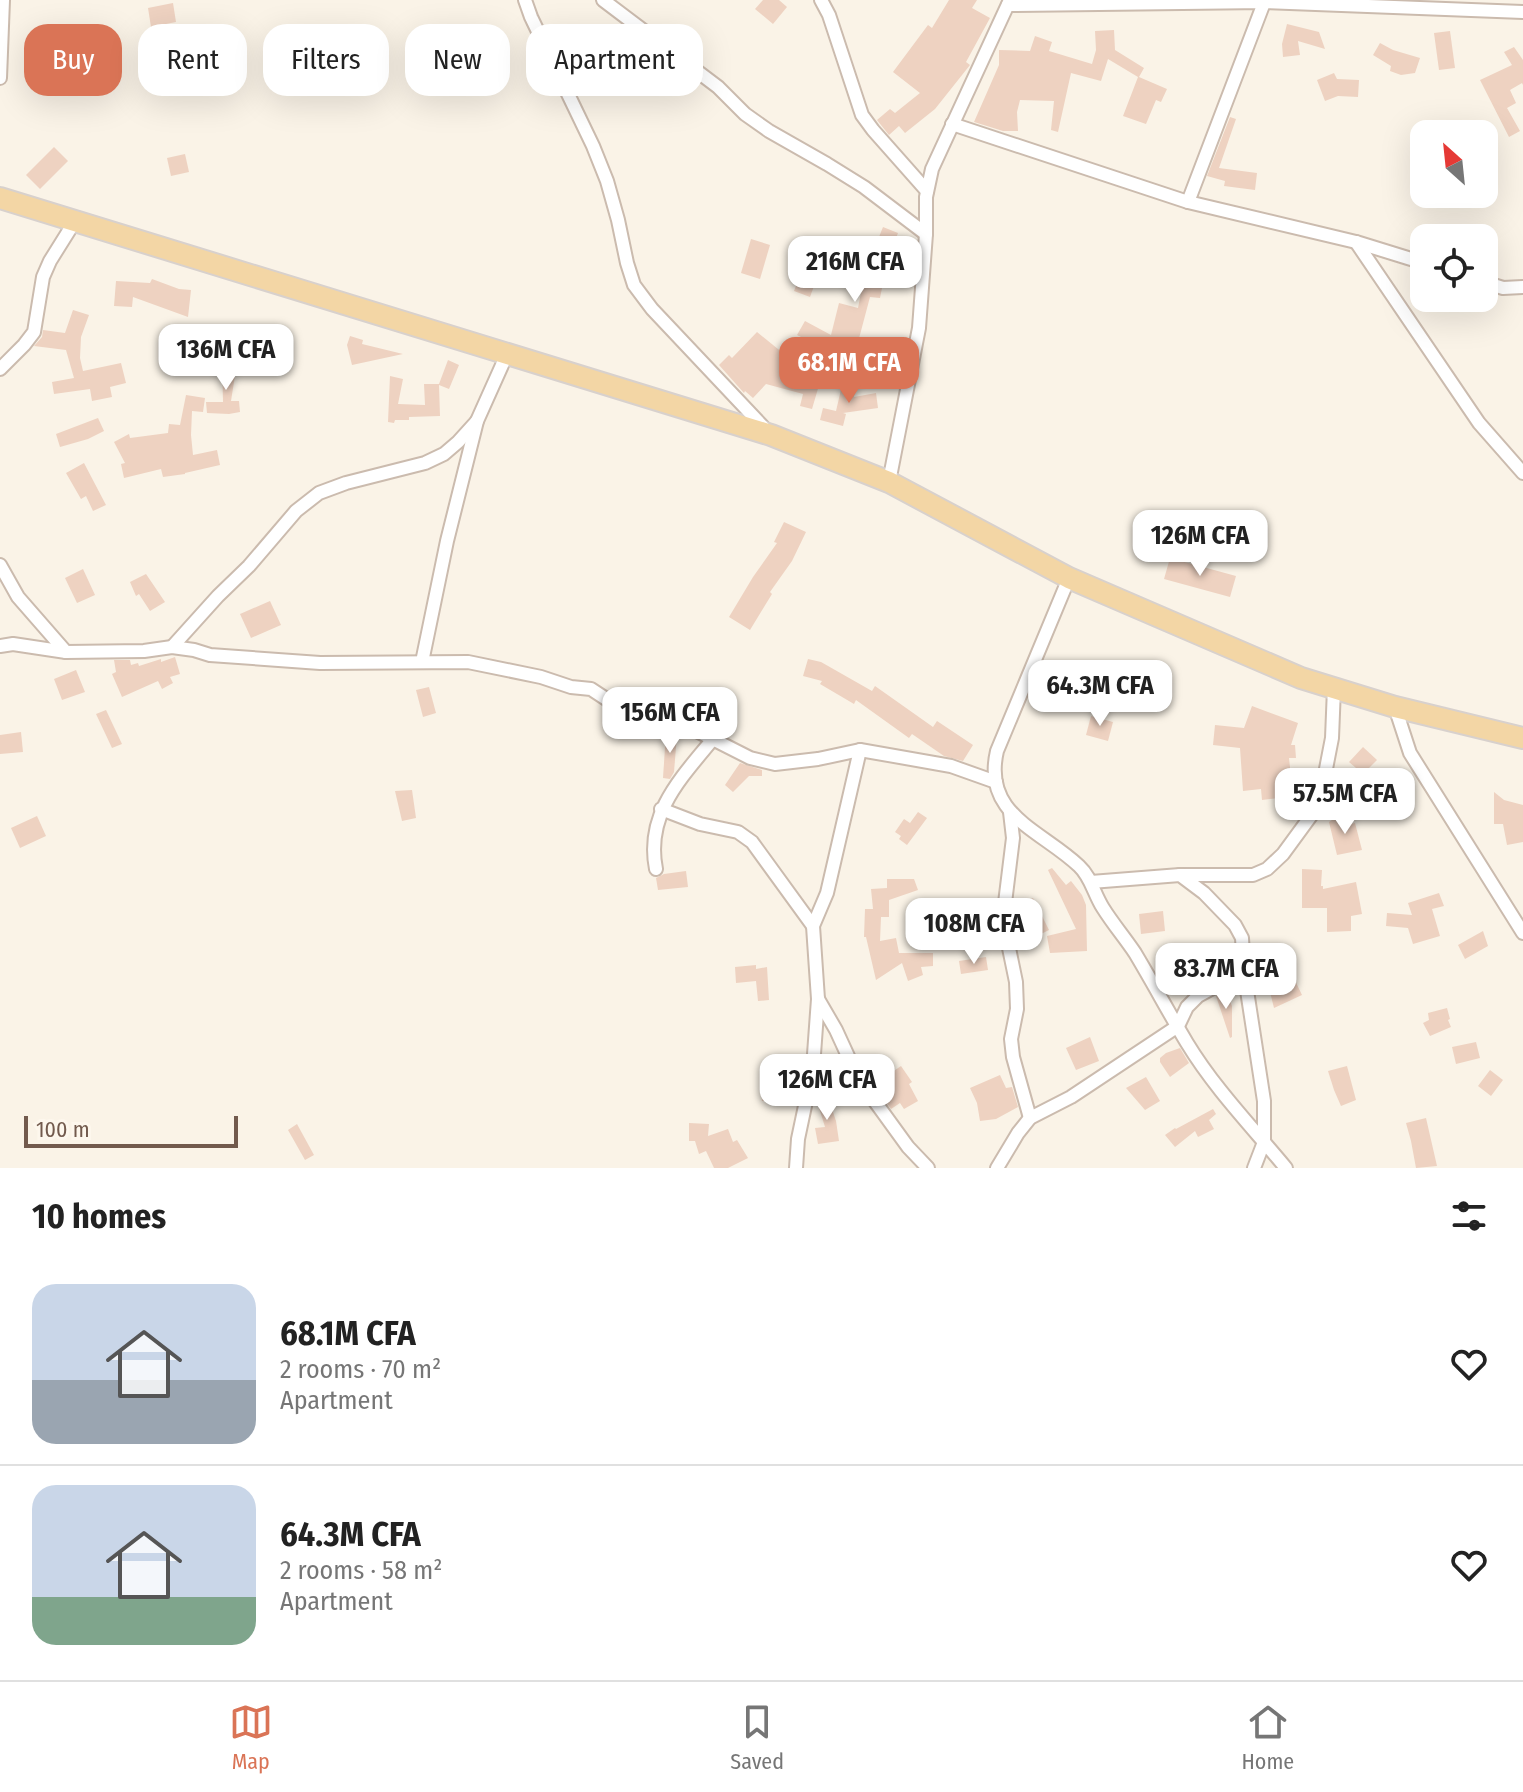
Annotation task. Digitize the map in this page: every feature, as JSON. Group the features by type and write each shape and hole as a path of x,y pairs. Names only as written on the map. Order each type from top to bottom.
{"main road":[{"path":"0,198 771,435 889,482 1069,578 1301,678 1395,707 1523,738"}],"street":[{"path":"0,78 3,0"},
{"path":"525,0 607,181 634,285 652,309 771,435"},
{"path":"603,0 718,87 745,114 864,187 926,234"},
{"path":"821,0 829,15 862,115 927,191"},
{"path":"889,482 919,328 927,191 932,169 1009,2 1265,1 1523,12"},
{"path":"1188,202 1265,1"},
{"path":"952,124 1188,202 1356,242 1410,259"},
{"path":"0,369 34,332 43,277 75,221"},
{"path":"1356,242 1479,423 1523,473"},
{"path":"1498,286 1523,287"},
{"path":"422,662 447,541 477,421 507,354"},
{"path":"172,647 296,511 319,493 425,463 444,454 477,421"},
{"path":"0,565 18,597 66,652"},
{"path":"1069,578 997,751 994,764 1001,799 1010,812 1083,869 1102,907 1133,950 1213,1082 1286,1168"},
{"path":"0,646 13,644 66,652 144,651 172,647 210,655 320,663 468,662 591,689 636,717 683,724 750,758 775,764 860,750 951,766 996,782"},
{"path":"1091,882 1201,874 1253,875 1267,869 1283,854 1313,813 1332,738 1334,688"},
{"path":"1395,707 1410,753 1523,933"},
{"path":"656,869 654,829 661,809 713,739"},
{"path":"796,1168 798,1139 813,1068 818,999 813,926 827,893 860,750"},
{"path":"661,809 700,824 738,832 752,842 813,926"},
{"path":"1010,812 1013,838 1003,919 1016,982 1017,1009 1011,1039 1013,1057 1030,1118"},
{"path":"1180,875 1204,893 1235,925 1242,938 1244,971 1264,1101 1264,1142 1254,1168"},
{"path":"997,1168 1030,1118 1071,1097 1178,1026 1187,1007 1198,996 1244,971"},
{"path":"818,999 858,1078 908,1147 928,1168"}],"building":[{"path":"763,0 779,0 787,7 773,24 755,9"},
{"path":"949,0 977,0 972,8 990,18 966,62 970,65 935,109 905,133 899,126 889,135 877,120 890,109 895,113 920,93 893,72 928,25 932,28"},
{"path":"173,3 176,22 151,24 148,8"},
{"path":"1287,24 1319,32 1325,49 1298,41 1300,55 1283,57 1282,44"},
{"path":"1114,30 1115,50 1144,68 1139,77 1167,89 1161,102 1156,100 1146,124 1123,116 1138,77 1108,59 1101,81 1071,73 1058,132 1051,130 1054,101 1020,100 1018,131 1003,131 974,122 999,65 999,50 1030,51 1035,36 1052,42 1049,51 1092,64 1096,50 1095,31"},
{"path":"1450,31 1455,68 1439,70 1434,33"},
{"path":"1380,43 1420,58 1415,73 1401,75 1390,71 1391,66 1373,55"},
{"path":"1514,47 1523,60 1523,85 1510,90 1516,103 1507,108 1520,131 1509,137 1480,80 1512,65 1504,52"},
{"path":"1334,73 1337,79 1359,80 1358,97 1338,96 1325,101 1317,80"},
{"path":"1230,117 1236,119 1219,168 1257,173 1255,190 1224,186 1225,181 1207,176"},
{"path":"54,147 68,161 40,189 26,175"},
{"path":"185,154 189,172 171,176 167,158"},
{"path":"883,227 898,233 887,263 880,298 870,297 853,361 839,351 835,356 813,340 811,342 797,335 805,321 831,335 839,303 858,308 867,262"},
{"path":"751,239 770,245 760,279 741,273"},
{"path":"807,258 822,264 810,297 794,291"},
{"path":"152,279 191,290 188,317 133,297 132,307 114,306 116,281 150,283"},
{"path":"73,310 89,315 81,337 83,371 121,363 126,383 110,387 112,397 92,401 90,389 54,394 52,382 74,378 66,350 34,346 42,337 43,330 65,333"},
{"path":"757,332 789,358 785,365 822,375 812,409 800,406 803,394 766,384 753,398 744,393 719,365 729,355 732,358"},
{"path":"350,336 363,340 362,344 403,354 352,365 347,345"},
{"path":"448,360 459,365 449,389 439,385 440,416 409,417 409,420 388,422 390,376 403,379 398,404 425,405 424,384 439,384"},
{"path":"222,361 237,363 231,401 239,401 240,412 207,413 206,402 223,402"},
{"path":"843,381 856,385 854,397 876,393 878,408 843,413 846,414 843,426 820,420 823,408 836,411"},
{"path":"186,395 205,398 203,412 192,411 193,455 217,450 220,465 163,477 161,469 124,478 121,464 125,463 114,442 129,434 130,438 168,433 169,424 180,425"},
{"path":"98,418 104,431 60,447 56,434"},
{"path":"84,463 106,505 93,511 86,496 81,499 66,473"},
{"path":"784,522 806,532 750,630 729,617 777,543 774,542"},
{"path":"1170,558 1236,576 1230,597 1164,579"},
{"path":"83,569 95,595 77,603 65,578"},
{"path":"146,574 165,602 150,611 139,594 136,596 130,582"},
{"path":"270,601 281,625 251,638 240,614"},
{"path":"175,657 180,674 170,677 173,683 162,689 158,681 122,697 112,674 116,672 114,660 130,660 131,665 138,663 139,666"},
{"path":"808,659 821,662 872,691 875,686 933,727 937,721 973,745 963,761 944,756 912,734 909,738 856,700 854,704 820,684 822,681 803,676"},
{"path":"1114,669 1147,678 1140,704 1107,695"},
{"path":"76,670 85,692 62,700 54,679"},
{"path":"429,687 436,713 423,717 416,690"},
{"path":"1252,706 1298,723 1291,745 1295,745 1296,758 1289,758 1292,786 1288,786 1292,803 1281,807 1279,798 1262,800 1261,789 1243,791 1240,748 1213,745 1215,725 1244,728"},
{"path":"106,710 122,744 112,748 96,714"},
{"path":"1091,716 1113,722 1108,741 1086,735"},
{"path":"21,732 23,752 0,754 0,735"},
{"path":"666,732 677,735 674,772 670,779 663,778"},
{"path":"1363,747 1377,760 1363,774 1349,762"},
{"path":"740,763 762,770 762,776 749,776 733,792 725,785"},
{"path":"1407,775 1411,786 1382,804 1376,793"},
{"path":"412,790 416,818 402,821 395,791"},
{"path":"1494,792 1504,800 1523,805 1523,842 1507,845 1503,824 1494,824"},
{"path":"918,812 927,818 907,845 895,832 904,819 910,823"},
{"path":"1341,814 1347,825 1355,823 1362,850 1337,855 1329,822"},
{"path":"37,816 46,836 20,848 11,828"},
{"path":"1052,868 1066,885 1071,881 1082,895 1086,905 1087,951 1050,953 1047,936 1076,929 1048,870"},
{"path":"1302,869 1322,870 1323,889 1356,882 1362,914 1351,916 1351,931 1327,932 1327,908 1302,908"},
{"path":"686,871 688,887 658,890 656,878"},
{"path":"887,879 914,879 918,890 889,900 889,917 881,917 880,941 896,938 899,953 933,953 933,966 921,967 923,975 908,981 902,963 876,980 864,937 865,909 873,909 871,889 887,888"},
{"path":"1439,893 1444,906 1432,909 1440,936 1413,944 1408,928 1386,926 1387,913 1412,915 1408,903"},
{"path":"1033,898 1049,930 1029,940 1013,909"},
{"path":"1163,911 1165,931 1141,934 1139,914"},
{"path":"1483,931 1488,946 1465,959 1458,945"},
{"path":"986,957 988,970 961,974 959,961"},
{"path":"1200,960 1205,982 1191,989 1185,963"},
{"path":"756,965 756,969 767,967 769,1000 758,1001 756,981 736,983 735,967"},
{"path":"1288,966 1302,995 1274,1008 1269,988 1282,982 1278,971"},
{"path":"1226,991 1232,1006 1230,1038 1216,996"},
{"path":"1447,1008 1451,1027 1430,1036 1423,1023 1429,1020 1428,1013"},
{"path":"1090,1037 1099,1061 1076,1070 1066,1048"},
{"path":"1476,1042 1480,1058 1456,1064 1452,1047"},
{"path":"1180,1048 1189,1063 1170,1077 1160,1058"},
{"path":"901,1066 912,1082 909,1084 918,1101 904,1109 900,1103 891,1109 870,1080 876,1077 878,1082"},
{"path":"1347,1066 1356,1100 1341,1106 1328,1071"},
{"path":"782,1070 783,1100 762,1101 761,1071"},
{"path":"1490,1070 1503,1080 1491,1096 1478,1086"},
{"path":"1000,1075 1006,1088 1012,1087 1018,1107 996,1119 980,1121 970,1088"},
{"path":"1146,1077 1160,1101 1145,1110 1126,1088"},
{"path":"827,1094 839,1141 818,1144 815,1128 825,1127 816,1098"},
{"path":"1213,1109 1216,1114 1209,1120 1214,1129 1198,1137 1195,1131 1175,1147 1165,1135 1175,1128"},
{"path":"1426,1118 1437,1166 1416,1168 1406,1123"},
{"path":"689,1123 709,1124 708,1136 728,1129 733,1142 737,1140 748,1158 728,1168 714,1168 706,1151 699,1154 695,1141 689,1141"},
{"path":"297,1124 314,1155 305,1160 288,1130"}]}
